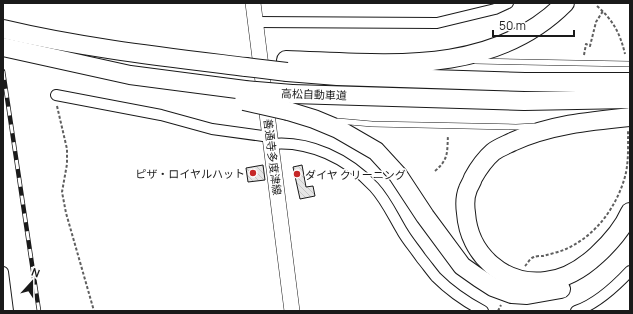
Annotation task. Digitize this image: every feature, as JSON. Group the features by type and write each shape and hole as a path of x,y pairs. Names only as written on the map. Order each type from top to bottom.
{"highway":[{"path":"287,66 421,62 459,58 487,51 517,38 552,16 565,3"},
{"name":"高松自動車道","path":"3,29 48,39 176,59 246,62 287,66 338,76 525,82 629,104"},
{"path":"3,47 130,75 177,82 245,96 290,103 314,119 338,129 376,152 398,175 425,216 462,266 493,287 512,294 527,295 541,293 576,284 610,259 619,250 630,234"},
{"name":"高松自動車道","path":"290,103 524,101 629,104"},
{"path":"629,104 567,124 529,134 493,152 478,169 467,190 465,208 466,220 471,238 479,251 488,261 500,271 514,278 531,281 546,281 559,278 582,267 609,243 630,212"}],"main road":[{"name":"善通寺多度津線","path":"253,3 292,311"}],"street":[{"path":"256,22 436,23 495,9 508,3"},
{"path":"56,95 161,115 212,129 315,148 333,156 357,171 374,187 403,232 436,277 462,300 483,311"},
{"path":"576,311 596,301 630,271"},
{"path":"3,272 8,311"}],"lane":[{"path":"442,60 629,64"},
{"path":"314,119 372,124 516,127 567,124"}],"path":[{"path":"597,6 613,22 625,54"},
{"path":"583,56 586,44 590,46 596,22 603,12"},
{"path":"56,95 67,149 67,164 62,192 66,213 94,311"},
{"path":"525,266 534,256 541,256 566,249 590,234 606,216 618,195 624,179 628,159 629,104"},
{"path":"435,171 442,166 447,156 448,135"}],"building":[{"path":"263,165 265,180 248,182 246,168"},
{"path":"302,165 306,187 313,186 315,196 300,199 293,167"}],"railway":[{"path":"3,71 39,311"}],"place":[{"name":"ピザ・ロイヤルハット","path":"253,173"},
{"name":"ダイヤ クリーニング","path":"297,174"}]}
